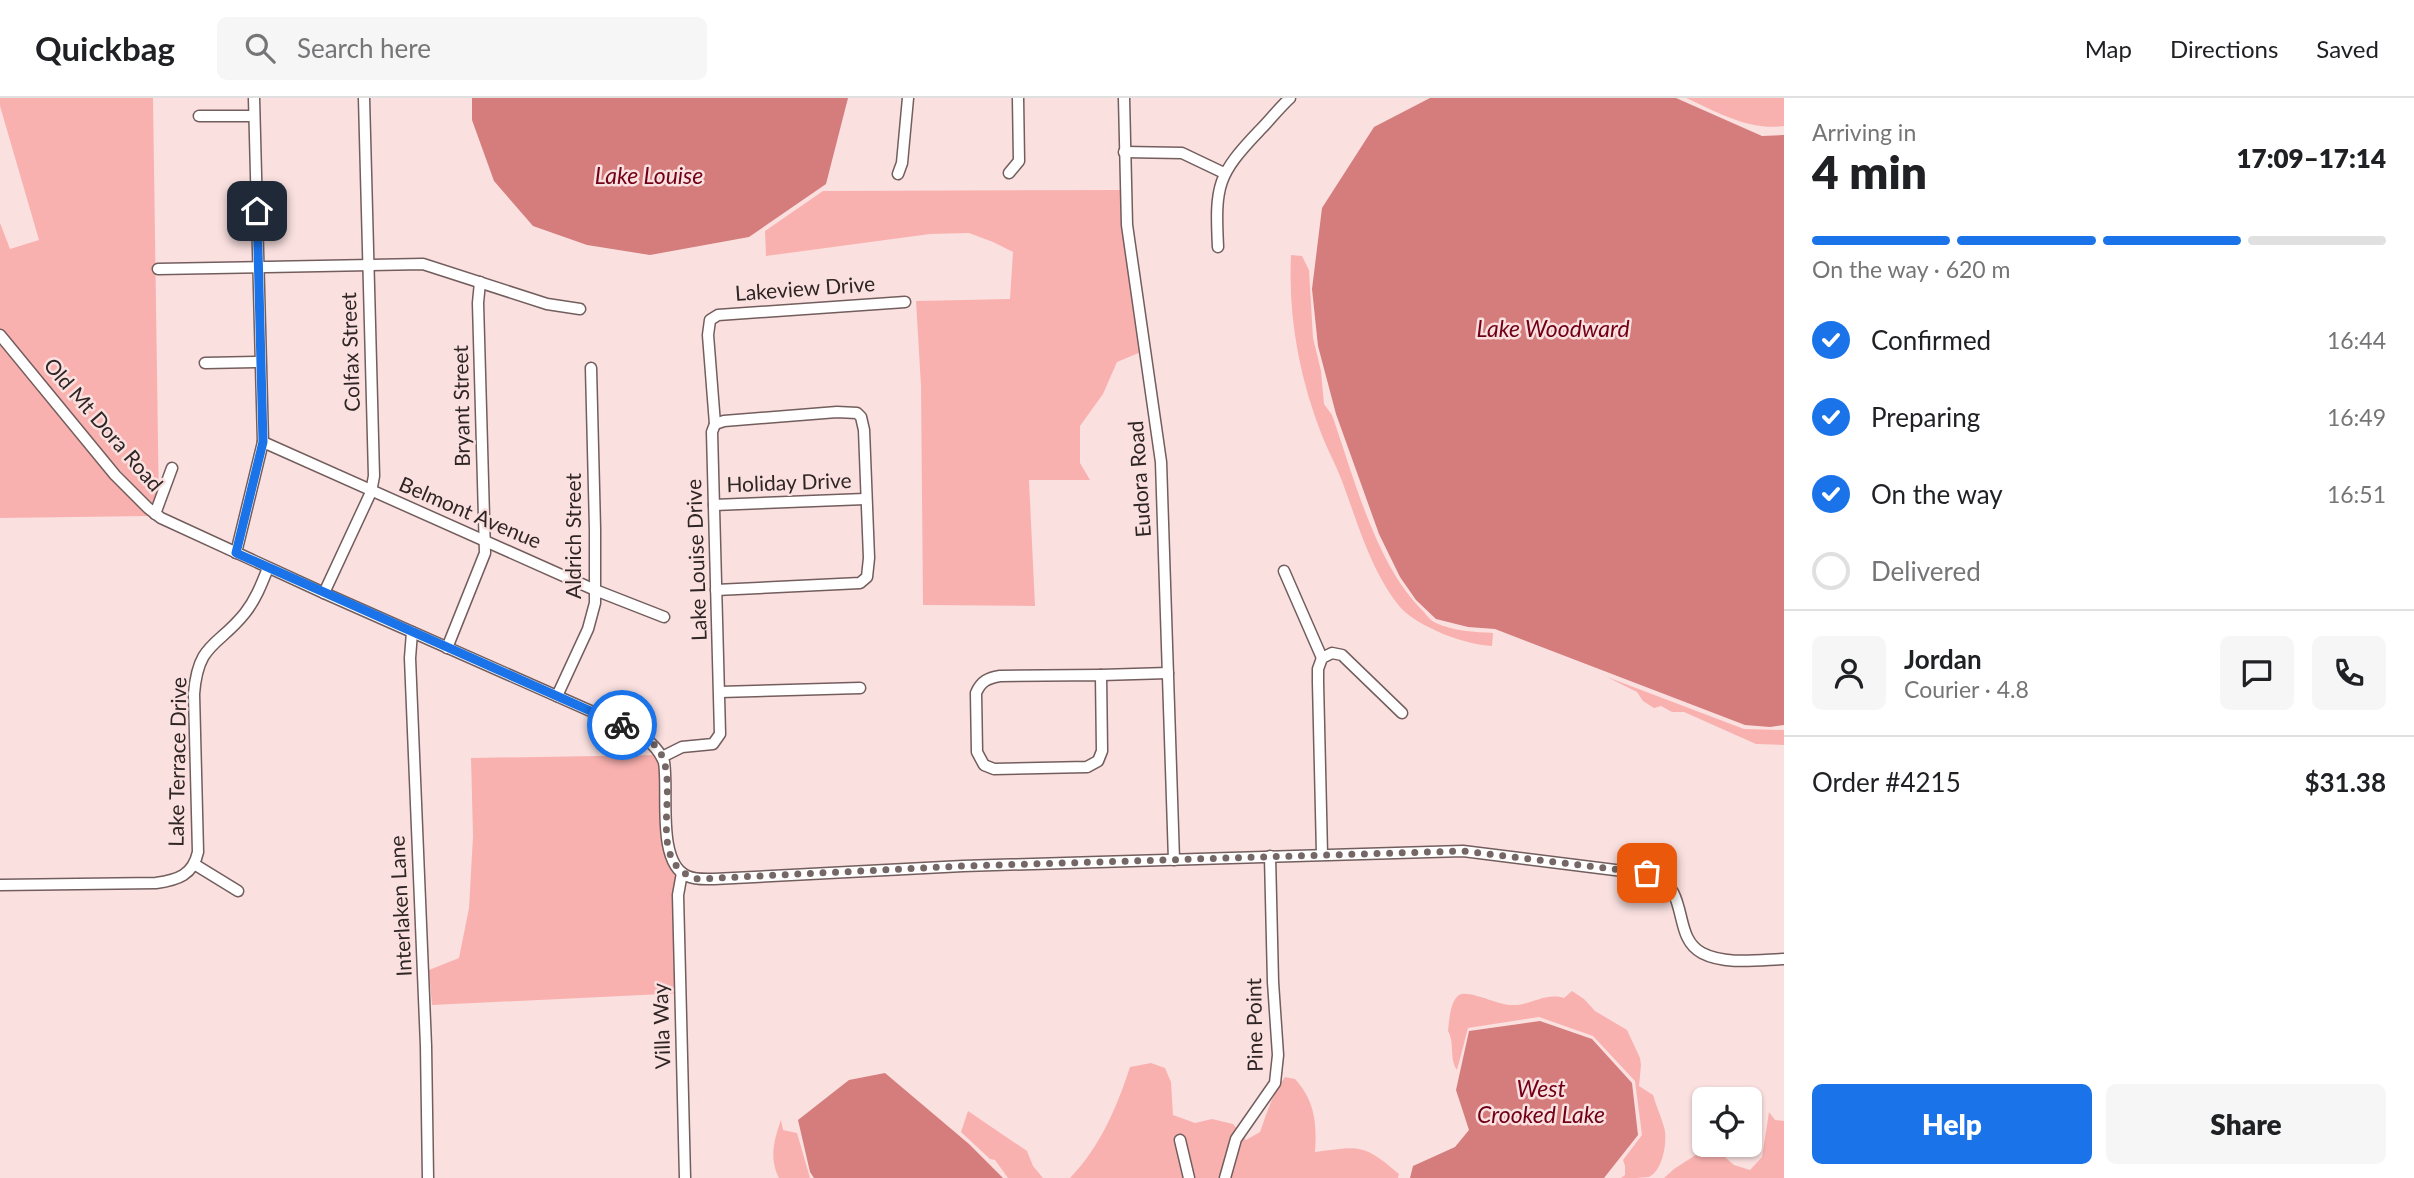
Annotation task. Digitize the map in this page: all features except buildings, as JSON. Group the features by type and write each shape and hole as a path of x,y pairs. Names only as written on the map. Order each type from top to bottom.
{"street":[{"path":"236,553 263,442 254,98"},
{"name":"Colfax Street","path":"324,593 371,492 374,463 363,98"},
{"path":"898,174 902,163 908,98"},
{"path":"1009,173 1019,160 1018,98"},
{"name":"Eudora Road","path":"1124,98 1127,225 1161,462 1174,860"},
{"path":"1218,247 1217,198 1224,173 1240,151 1290,98"},
{"path":"200,116 254,116"},
{"path":"1124,152 1182,153 1224,173"},
{"path":"158,269 423,264 548,304 579,309"},
{"name":"Bryant Street","path":"447,648 485,553 478,303 480,282"},
{"name":"Lakeview Drive","path":"710,320 718,315 905,302"},
{"name":"Lake Louise Drive","path":"662,757 682,747 716,742 721,727 712,432 715,424 708,335 710,320"},
{"name":"Old Mt Dora Road","path":"0,335 115,475 155,514 268,568 629,728 653,744 662,757"},
{"path":"205,363 260,362"},
{"name":"Aldrich Street","path":"557,696 593,614 592,368"},
{"path":"715,424 724,421 837,412 857,413 861,417 864,430 869,558 867,577 860,583 716,590"},
{"name":"Belmont Avenue","path":"263,442 595,590 664,617"},
{"path":"155,514 172,468"},
{"name":"Holiday Drive","path":"714,505 865,499"},
{"name":"Lake Terrace Drive","path":"0,885 163,882 180,878 194,864 198,852 199,829 194,694 197,670 207,649 250,607 268,568"},
{"path":"1284,571 1322,658"},
{"name":"Interlaken Lane","path":"412,632 410,658 428,1178"},
{"path":"1322,854 1318,669 1322,658 1332,653 1342,655 1402,713"},
{"path":"1101,674 1102,751 1094,764 994,769 984,765 978,752 976,692 985,680 1000,676 1101,674 1168,673"},
{"path":"720,692 860,688"},
{"path":"662,757 666,771 669,850 682,873 698,879 940,867 1463,851 1647,873 1663,879 1673,890 1679,904 1685,934 1700,952 1730,959 1784,959"},
{"name":"Pine Point","path":"1225,1178 1236,1139 1275,1083 1278,1055 1270,856"},
{"path":"194,864 238,891"},
{"name":"Villa Way","path":"682,873 677,895 685,1178"},
{"path":"1180,1140 1189,1178"}],"shaded area":[{"path":"0,98 153,98 159,511 144,498 87,433 0,328 0,223 10,249 39,240 0,106"},
{"path":"1686,98 1784,98 1784,126 1746,123"},
{"path":"1120,190 1141,352 1117,362 1103,394 1080,426 1080,463 1090,480 1029,480 1035,606 923,605 921,386 916,301 1010,299 1013,252 969,233 930,234 766,256 765,231 823,191"},
{"path":"1291,255 1302,256 1309,270 1313,338 1321,371 1324,404 1332,415 1368,520 1392,571 1431,620 1457,629 1493,633 1492,646 1456,638 1418,621 1400,607 1381,578 1321,433 1307,390 1293,323"},
{"path":"0,342 112,478 150,516 0,518"},
{"path":"1607,677 1744,729 1784,730 1784,745 1756,744 1684,712 1672,712 1661,706 1654,708 1643,701 1637,692"},
{"path":"656,755 661,771 664,851 678,875 684,993 432,1005 429,970 459,958 469,908 473,836 471,758"},
{"path":"1572,991 1595,1011 1627,1030 1640,1058 1639,1086 1653,1095 1665,1133 1661,1162 1649,1177 1621,1178 1625,1175 1623,1160 1642,1135 1635,1081 1593,1036 1539,1017 1468,1028 1457,1070 1455,1066 1448,1031 1452,1007 1459,995 1469,994 1511,1005 1550,997 1564,998"},
{"path":"1151,1063 1165,1068 1171,1082 1173,1115 1195,1123 1212,1119 1233,1124 1246,1140 1260,1132 1280,1083 1285,1077 1295,1079 1311,1104 1316,1131 1315,1152 1360,1149 1387,1164 1399,1174 1398,1178 1070,1178 1090,1153 1106,1126 1130,1067"},
{"path":"968,1111 1027,1151 1033,1166 1043,1178 1008,1178 995,1160 990,1159 961,1132"},
{"path":"1769,1112 1775,1120 1784,1121 1784,1178 1664,1178 1692,1157 1725,1157 1734,1165 1750,1170 1762,1157"},
{"path":"781,1120 783,1130 797,1133 810,1178 779,1178 774,1163 774,1149"}],"water":[{"name":"Lake Louise","path":"472,98 848,98 826,184 749,237 650,255 587,245 533,226 494,181 472,120"},
{"name":"Lake Woodward","path":"1430,98 1676,98 1762,136 1784,135 1784,725 1745,725 1495,629 1468,627 1436,619 1416,600 1400,577 1379,534 1336,414 1318,346 1312,289 1322,208 1374,127"},
{"name":"West Crooked Lake","path":"1540,1021 1592,1039 1632,1083 1638,1135 1604,1178 1410,1178 1413,1166 1455,1147 1469,1130 1456,1090 1469,1031"},
{"path":"885,1073 969,1144 1003,1178 814,1178 810,1172 798,1120 849,1080"}],"way so far":[{"path":"622,725 646,738 659,750 666,771 667,828 671,857 682,873 698,879 963,866 1463,851 1647,873"}],"route":[{"path":"257,211 263,442 236,553 622,725"}]}
